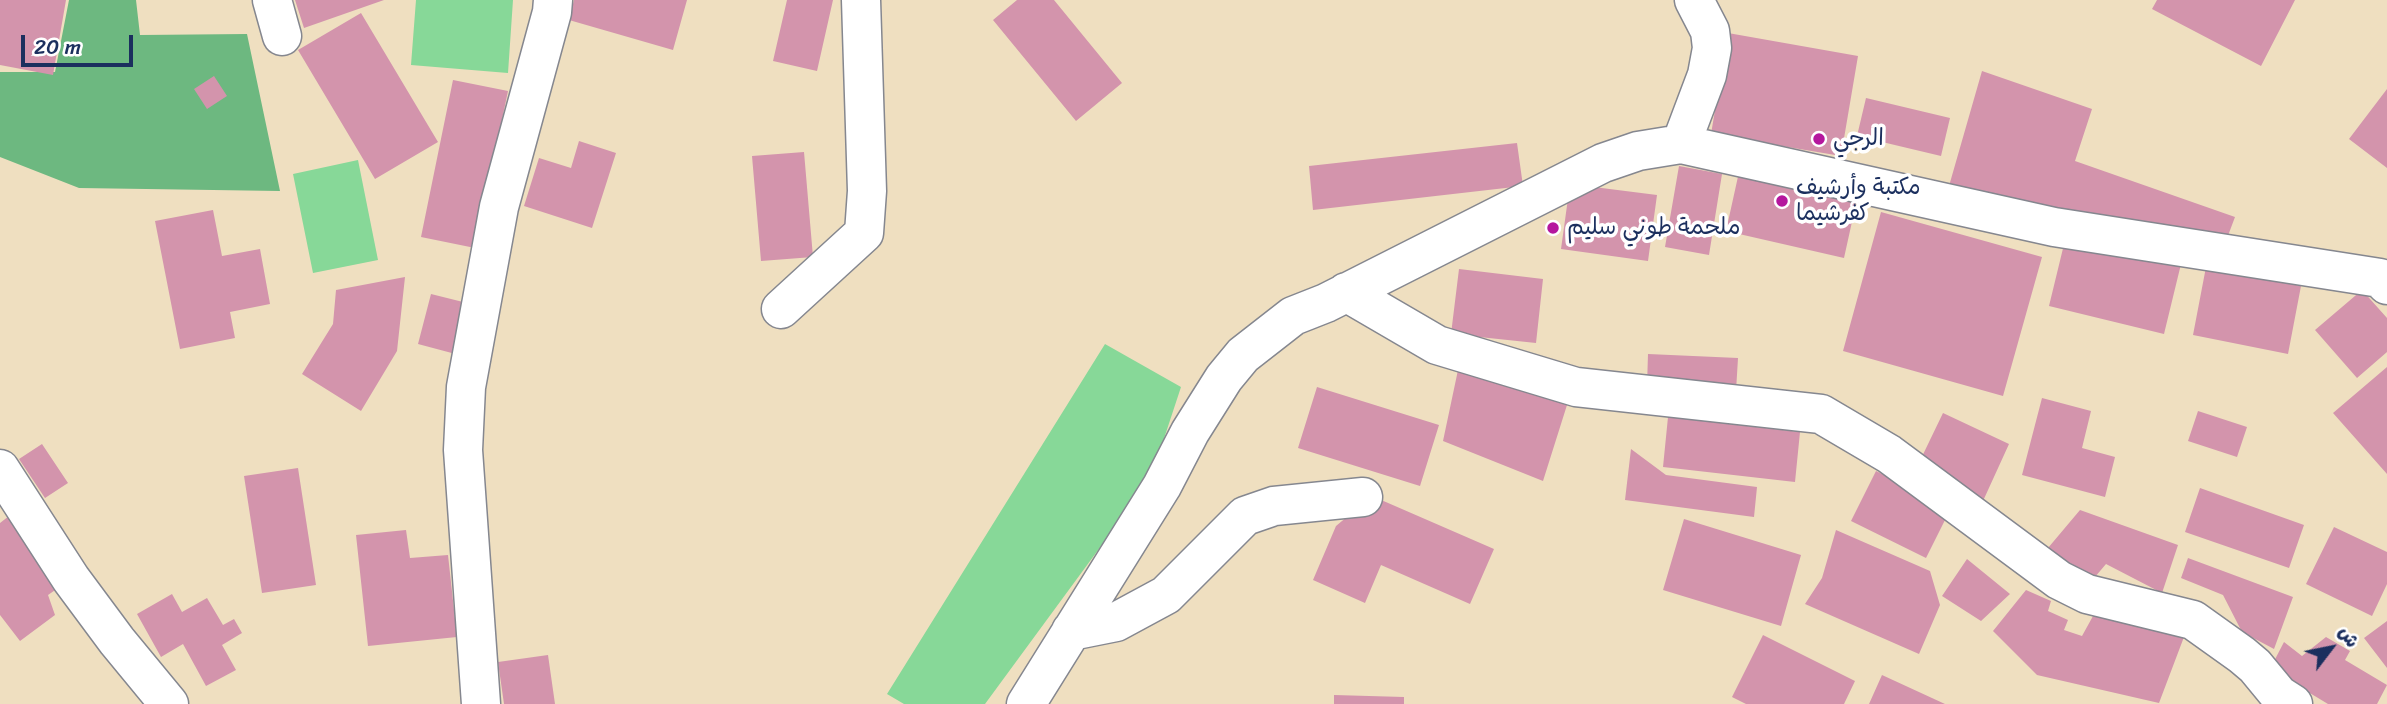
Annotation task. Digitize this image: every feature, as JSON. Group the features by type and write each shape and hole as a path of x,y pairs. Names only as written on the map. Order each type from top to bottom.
{"street":[{"path":"272,0 282,36"},
{"path":"481,704 463,450 466,387 499,207 553,0"},
{"path":"781,309 864,233 867,191 861,0"},
{"path":"1681,144 1707,75 1712,48 1710,31 1694,0"},
{"path":"1026,704 1162,486 1189,432 1224,378 1243,355 1293,316 1326,303 1603,163 1638,151 1681,144 2054,227 2384,278"},
{"path":"1346,292 1437,345 1576,387 1821,415 1889,454 2059,580 2087,594 2193,620 2255,666 2279,695 2292,704"},
{"path":"0,469 71,579 169,704"},
{"path":"1072,631 1116,622 1166,596 1245,516 1274,506 1363,497"}],"green space":[{"path":"69,0 136,0 140,35 247,34 280,191 79,188 0,157 0,72 55,72"},
{"path":"416,0 513,0 508,73 411,65"},
{"path":"358,160 378,260 313,273 293,174"},
{"path":"1105,344 1181,387 1151,478 985,704 904,704 887,694"}],"building":[{"path":"0,0 66,0 53,75 0,65"},
{"path":"295,0 384,0 304,28"},
{"path":"574,0 687,0 673,50 569,20"},
{"path":"787,0 833,0 817,71 773,61"},
{"path":"1017,0 1054,0 1122,83 1076,121 993,20"},
{"path":"2157,0 2295,0 2261,66 2152,9"},
{"path":"361,13 438,142 375,179 298,50"},
{"path":"1728,33 1858,56 1841,156 1711,134"},
{"path":"1982,71 2092,109 2075,161 2235,217 2223,249 1947,193"},
{"path":"214,76 227,96 207,109 194,89"},
{"path":"453,80 508,91 475,248 421,237"},
{"path":"2387,89 2387,168 2349,139"},
{"path":"1866,98 1950,118 1941,156 1857,136"},
{"path":"579,141 616,153 592,228 524,206 539,158 571,168"},
{"path":"1517,143 1523,186 1313,210 1309,166"},
{"path":"804,152 813,257 761,261 752,156"},
{"path":"1679,166 1722,174 1709,255 1665,247"},
{"path":"1739,172 1857,199 1844,258 1726,231"},
{"path":"1570,184 1657,195 1648,261 1561,249"},
{"path":"213,210 222,256 260,249 270,304 230,312 235,338 180,349 155,221"},
{"path":"1881,212 2042,257 2003,396 1843,351"},
{"path":"2066,236 2181,264 2164,334 2049,306"},
{"path":"2206,267 2301,286 2288,354 2193,335"},
{"path":"1459,269 1543,279 1536,343 1451,334"},
{"path":"405,277 397,351 361,411 302,374 333,324 336,290"},
{"path":"2362,290 2387,318 2387,352 2357,378 2315,330"},
{"path":"431,294 475,305 463,356 418,344"},
{"path":"1648,354 1738,358 1736,391 1647,386"},
{"path":"2387,367 2387,474 2333,413"},
{"path":"1458,370 1567,405 1543,481 1443,441"},
{"path":"1317,387 1439,425 1420,486 1298,448"},
{"path":"2042,398 2091,411 2082,448 2115,457 2105,497 2022,475"},
{"path":"2198,411 2247,427 2237,457 2188,441"},
{"path":"1943,413 2009,444 1983,501 1916,469"},
{"path":"1668,417 1800,432 1795,482 1663,467"},
{"path":"42,444 68,483 45,498 19,459"},
{"path":"1631,449 1666,475 1757,487 1754,517 1625,500"},
{"path":"298,468 316,585 262,593 244,476"},
{"path":"1876,471 1951,508 1926,558 1851,521"},
{"path":"2200,488 2304,525 2289,568 2185,532"},
{"path":"1372,496 1494,549 1470,604 1381,565 1365,603 1313,580 1336,526"},
{"path":"2080,510 2178,545 2162,593 2106,564 2089,584 2048,548"},
{"path":"9,516 61,586 48,595 55,615 20,641 0,615 0,523"},
{"path":"1684,519 1801,555 1781,626 1663,590"},
{"path":"2334,527 2387,552 2387,584 2372,616 2306,584"},
{"path":"406,530 410,558 448,555 457,637 368,646 356,535"},
{"path":"1836,530 1930,571 1940,605 1919,654 1805,604 1822,578"},
{"path":"2188,558 2293,597 2274,649 2242,632 2223,595 2181,578"},
{"path":"1967,559 2010,594 1981,621 1942,596"},
{"path":"2026,590 2051,601 2048,611 2068,620 2064,630 2082,636 2098,607 2187,629 2159,703 2037,675 1993,631"},
{"path":"172,594 182,612 207,598 223,625 234,619 242,633 222,645 236,670 206,686 183,644 161,657 137,614"},
{"path":"2387,621 2387,668 2364,638"},
{"path":"1763,635 1855,681 1844,704 1746,704 1732,697"},
{"path":"2326,637 2350,651 2345,660 2387,685 2377,704 2328,704 2270,669 2284,642 2302,656"},
{"path":"548,655 555,704 504,704 498,662"},
{"path":"1882,675 1945,704 1869,704"},
{"path":"1334,695 1404,697 1404,704 1334,704"}],"place":[{"name":"الرجي","path":"1819,139"},
{"name":"مكتبة وأرشيف كفرشيما","path":"1782,201"},
{"name":"ملحمة طوني سليم","path":"1553,228"}]}
